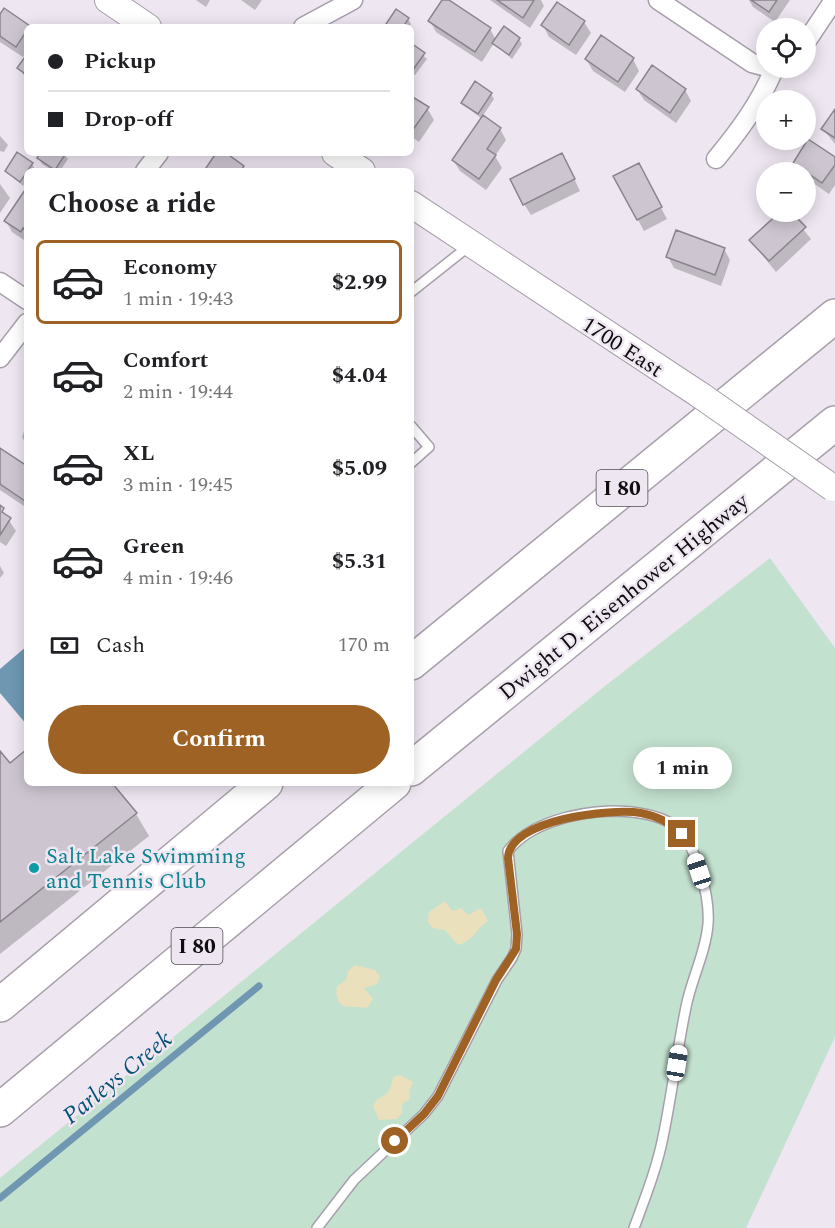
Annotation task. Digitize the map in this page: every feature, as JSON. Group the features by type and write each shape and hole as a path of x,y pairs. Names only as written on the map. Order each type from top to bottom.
{"highway":[{"name":"I 80","path":"414,661 835,316"},
{"name":"Dwight D. Eisenhower Highway","path":"414,767 835,423"},
{"path":"0,1005 262,786"},
{"name":"I 80","path":"0,1110 390,786"}],"street":[{"path":"108,0 144,24"},
{"path":"309,24 353,0"},
{"path":"657,0 756,64"},
{"path":"816,27 834,0"},
{"path":"716,159 738,133 771,78"},
{"path":"147,168 157,156"},
{"path":"340,156 358,168"},
{"name":"1700 East","path":"414,206 700,395 834,488"},
{"path":"0,282 24,298"},
{"path":"0,358 24,327"}],"lane":[{"path":"414,290 470,244"},
{"path":"414,430 429,447 414,460"},
{"path":"317,1228 354,1180 424,1114 438,1096 496,980 512,958 516,949 517,934 508,851 535,829 595,812 614,811 650,815 673,825 682,834 694,854 708,912 708,926 686,1006 663,1138 634,1228"}],"green space":[{"path":"770,558 835,648 835,1037 746,1228 0,1228 0,1178 605,686"}],"sand":[{"path":"445,901 452,911 461,908 468,915 481,908 488,921 471,938 458,945 445,930 433,928 428,922 429,912"},
{"path":"355,965 375,970 380,976 377,984 364,988 373,999 367,1008 341,1004 336,995 337,986 346,980 348,971"},
{"path":"400,1075 413,1082 409,1091 410,1099 402,1104 402,1113 397,1119 379,1120 373,1106 377,1099 389,1091 393,1077"}],"water":[{"path":"24,649 24,721 0,693 0,669"}],"building":[{"path":"442,0 449,0 491,28 475,52 428,21"},
{"path":"497,0 534,0 523,18"},
{"path":"751,0 777,0 769,12"},
{"path":"557,2 585,21 569,45 541,25"},
{"path":"4,8 27,24 24,24 24,35 16,47 0,36 0,14"},
{"path":"396,9 409,18 405,24 386,24"},
{"path":"504,26 520,38 509,55 492,43"},
{"path":"601,35 634,58 618,82 585,59"},
{"path":"414,45 425,53 414,68"},
{"path":"24,58 24,73 17,68"},
{"path":"652,65 686,89 670,113 636,89"},
{"path":"475,81 492,93 478,114 461,103"},
{"path":"414,98 429,107 414,128"},
{"path":"835,109 835,138 821,129"},
{"path":"483,115 501,128 487,149 496,155 479,179 452,160"},
{"path":"816,144 835,157 835,165 822,183 816,179 816,162 794,162 801,150 816,150"},
{"path":"17,152 33,163 30,168 24,168 24,176 20,182 5,171"},
{"path":"562,153 575,179 523,205 510,179"},
{"path":"38,156 64,156 56,168 52,168 37,158"},
{"path":"214,156 230,156 244,166 243,168 206,168"},
{"path":"639,163 662,207 637,220 613,176"},
{"path":"24,191 24,229 21,232 4,221"},
{"path":"769,222 801,222 806,227 769,261 749,240"},
{"path":"676,230 725,248 715,275 666,257"},
{"path":"0,448 24,464 24,500 0,484"},
{"path":"0,505 4,508 2,512 11,518 0,535"},
{"name":"Salt Lake Swimming and Tennis Club","path":"0,751 10,763 24,751 24,786 114,786 137,813 0,922"}],"waterway":[{"name":"Parleys Creek","path":"0,1198 259,986"}],"place":[{"name":"Salt Lake Swimming and Tennis Club","path":"34,868"}],"route":[{"path":"395,1141 424,1114 438,1096 496,980 516,949 517,934 508,858 508,851 513,844 535,829 595,812 614,811 650,815 673,825 682,834"}]}
